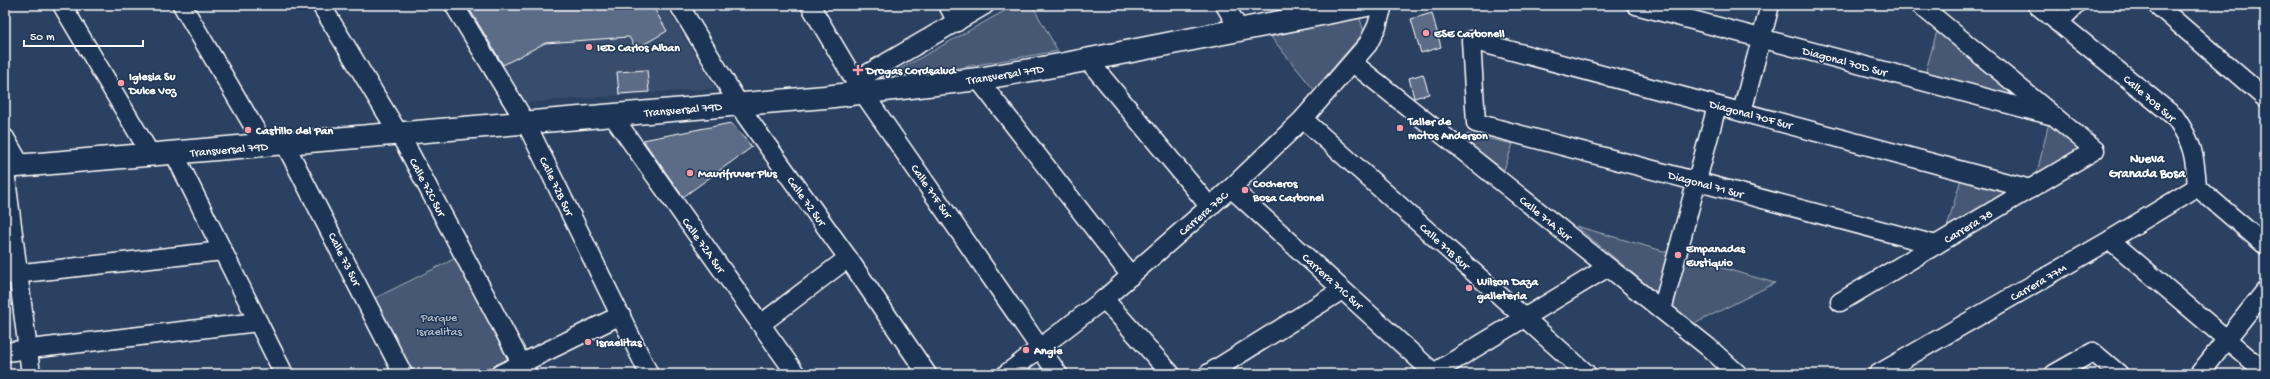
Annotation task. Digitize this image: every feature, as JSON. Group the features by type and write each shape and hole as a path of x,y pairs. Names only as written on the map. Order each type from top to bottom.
{"main road":[{"name":"Transversal 79D","path":"10,168 526,124 738,104 859,87 978,79 1240,31 1359,6"}],"street":[{"path":"62,5 151,155"},
{"name":"Calle 73 Sur","path":"182,5 275,145 403,374"},
{"name":"Calle 72C Sur","path":"321,5 400,135 524,369"},
{"name":"Calle 72B Sur","path":"454,5 526,124 649,374"},
{"name":"Calle 72 Sur","path":"679,5 738,104 848,258 927,374"},
{"name":"Calle 71F Sur","path":"810,5 859,87 1058,374"},
{"path":"948,5 958,22"},
{"path":"859,87 986,5"},
{"path":"1225,5 1240,31"},
{"name":"Carrera 78C","path":"1006,374 1104,299 1131,276 1231,188 1302,119 1353,63 1373,36 1383,5"},
{"name":"Diagonal 70D Sur","path":"1636,5 2055,117"},
{"path":"1742,112 1770,5"},
{"path":"1920,5 2055,117"},
{"name":"Calle 70B Sur","path":"2037,5 2175,117 2189,137 2195,160 2197,187"},
{"path":"2058,23 2076,5"},
{"path":"2156,5 2265,98"},
{"name":"Diagonal 70F Sur","path":"1476,123 1471,40 2030,188"},
{"path":"1088,60 1210,207"},
{"name":"Calle 71A Sur","path":"1353,63 1662,310 1732,367 1738,374"},
{"path":"978,79 1131,276"},
{"path":"1662,310 1717,106"},
{"name":"Calle 72A Sur","path":"612,115 796,374"},
{"name":"Carrera 78","path":"1840,302 2095,150 2055,117"},
{"name":"Calle 71B Sur","path":"1302,119 1587,374"},
{"name":"Diagonal 71 Sur","path":"1476,123 1936,245"},
{"path":"5,138 10,168 12,274 28,350 31,374"},
{"path":"174,153 284,374"},
{"path":"2197,187 2265,245"},
{"name":"Carrera 77M","path":"1878,374 2110,240 2197,187"},
{"name":"Carrera 71C Sur","path":"1231,188 1434,374"},
{"path":"2110,240 2265,372"},
{"path":"12,274 223,251"},
{"path":"761,324 848,258"},
{"path":"1434,374 1608,267"},
{"path":"1208,374 1342,290"},
{"path":"2199,374 2265,291"},
{"path":"1104,299 1171,374"},
{"path":"500,374 524,369 621,315"},
{"path":"5,352 258,322"},
{"path":"2054,374 2093,352 2119,374"}],"shaded area":[{"name":"IED Carlos Alban","path":"463,5 665,5 715,88 522,103"}],"green space":[{"path":"1015,5 1032,5 1058,51 877,82"},
{"path":"1359,16 1364,32 1314,90 1271,37"},
{"path":"1937,31 2028,105 1925,74"},
{"path":"2049,122 2085,149 2036,177"},
{"path":"1467,134 1513,144 1504,170 1465,140"},
{"path":"1962,175 2018,191 1946,231"},
{"path":"1576,226 1775,283 1694,324"},
{"name":"Parque Israelitas","path":"458,257 508,360 479,374 411,374 375,298"}],"building":[{"path":"467,5 579,7 652,5 667,31 636,49 629,37 545,43 503,65"},
{"name":"ESE Carbonell","path":"1432,13 1441,47 1421,53 1411,19"},
{"path":"647,70 649,92 619,94 617,72"},
{"name":"ESE Carbonell","path":"1423,74 1429,94 1414,98 1409,78"},
{"name":"Maurifruver Plus","path":"731,123 752,147 683,197 643,140"}],"place":[{"name":"ESE Carbonell","path":"1426,33"},
{"name":"IED Carlos Alban","path":"589,47"},
{"name":"Drogas Cordsalud","path":"858,70"},
{"name":"Iglesia Su Dulce Voz","path":"121,83"},
{"name":"Taller de motos Anderson","path":"1400,128"},
{"name":"Castillo del Pan","path":"248,130"},
{"name":"Maurifruver Plus","path":"690,173"},
{"name":"Cocheros Bosa Carbonel","path":"1245,190"},
{"name":"Empanadas Eustiquio","path":"1678,255"},
{"name":"Wilson Daza galleteria","path":"1469,288"},
{"name":"Israelitas","path":"588,342"},
{"name":"Angie","path":"1026,350"}],"district":[{"name":"Nueva Granada Bosa","path":"2147,164"}]}
